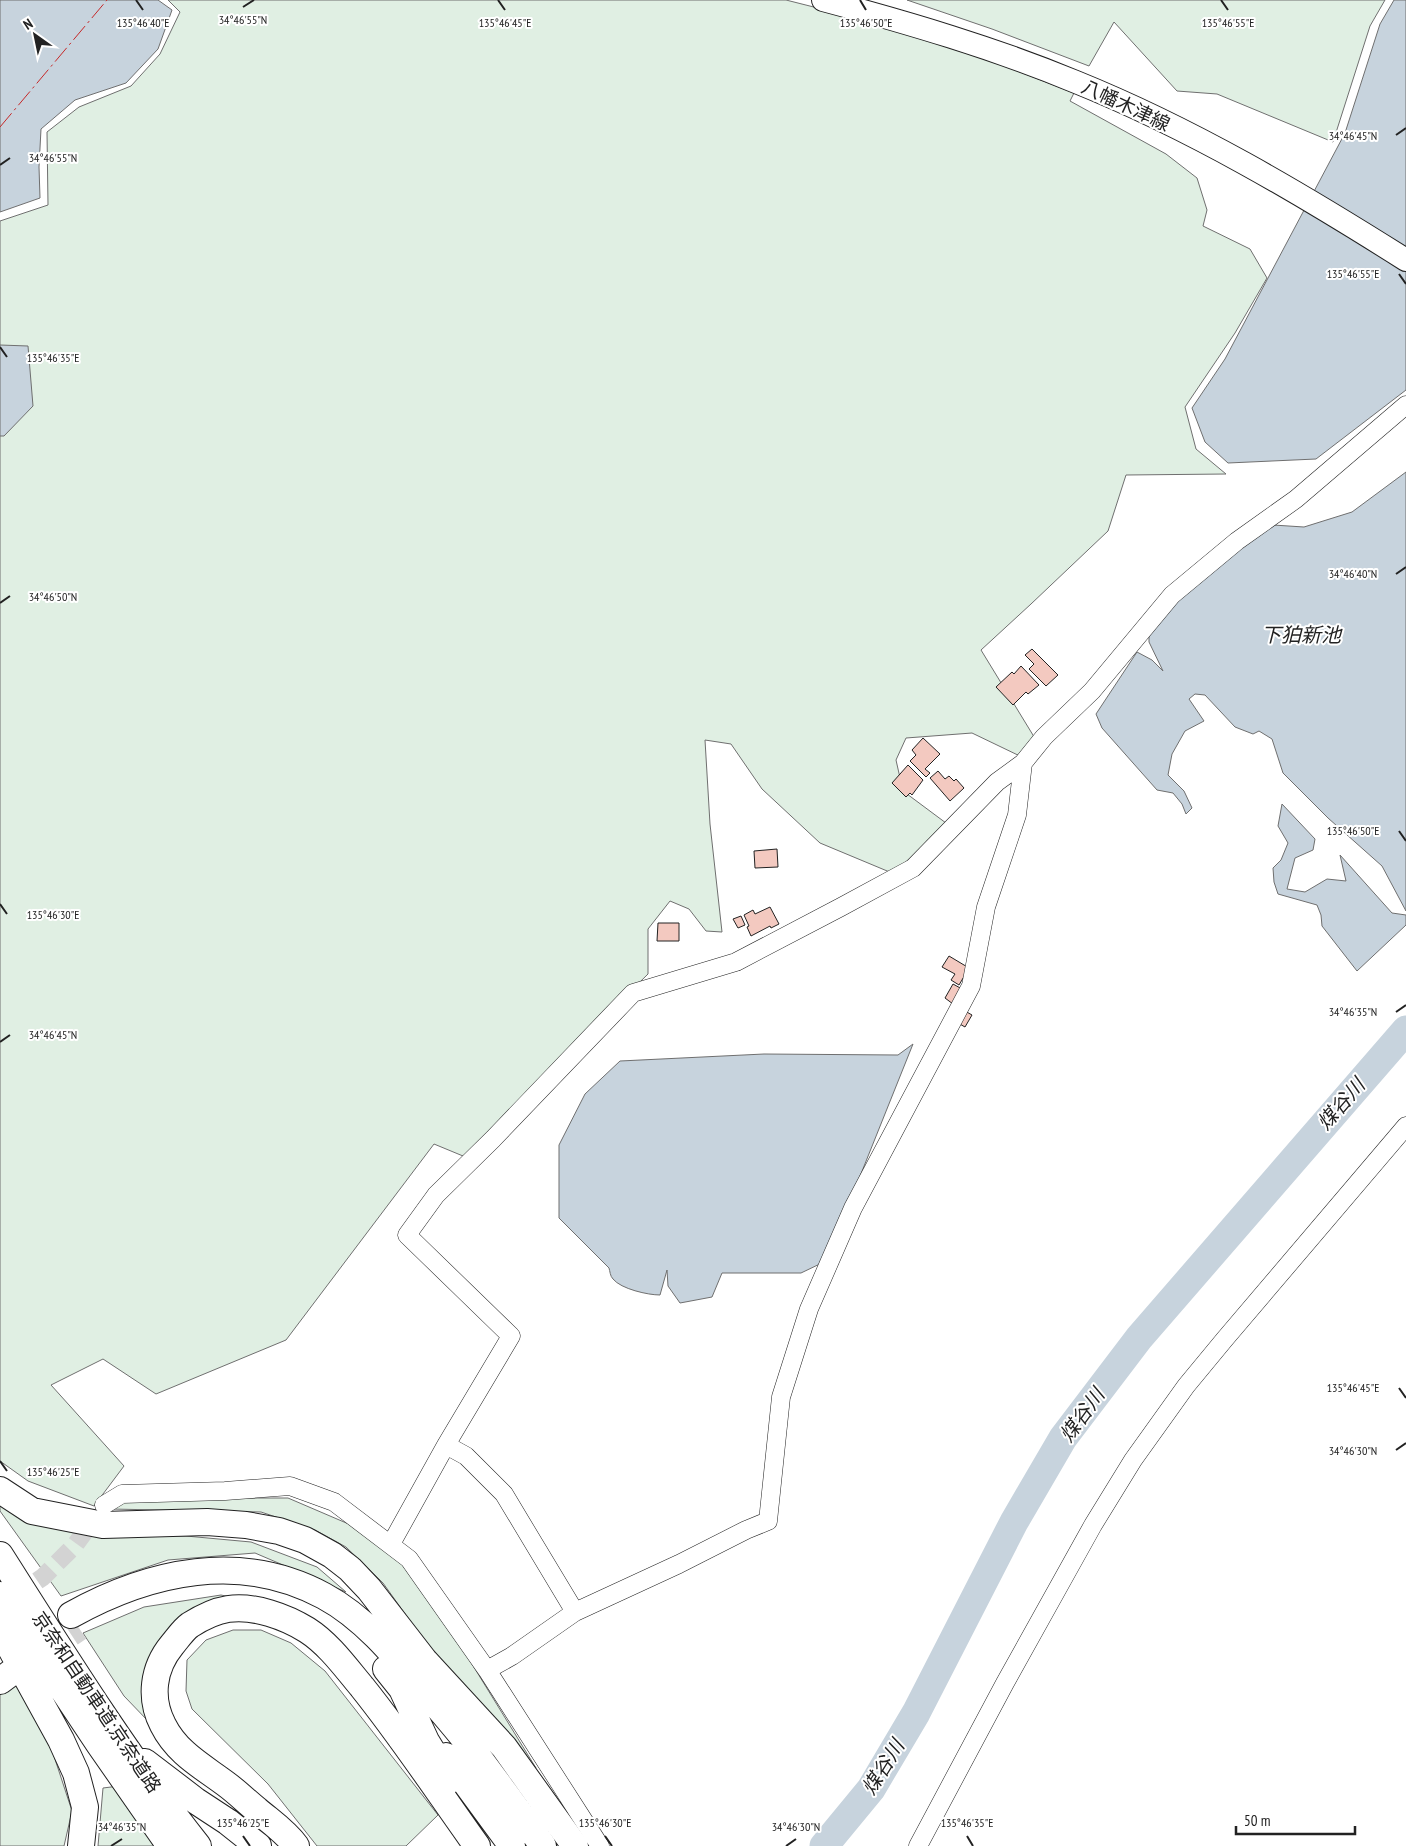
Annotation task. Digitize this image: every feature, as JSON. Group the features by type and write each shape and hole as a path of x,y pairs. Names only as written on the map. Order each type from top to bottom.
{"highway":[{"path":"0,1490 32,1511 103,1526 207,1522 246,1525 279,1531 305,1540 332,1555 350,1569 369,1589 414,1677 472,1770 528,1846"},
{"name":"京奈和自動車道;京奈道路","path":"0,1555 166,1806 198,1846"},
{"path":"75,1621 94,1602 126,1589 171,1575 229,1570 291,1582 324,1596 357,1618 391,1651 558,1846"},
{"name":"京奈和自動車道;京奈道路","path":"0,1595 99,1744 170,1846"},
{"path":"296,1846 281,1829 226,1784 191,1760 175,1744 163,1725 156,1706 154,1687 158,1668 166,1653 189,1626 211,1615 229,1609 273,1614 308,1630 326,1646 378,1708 477,1846"},
{"path":"0,1629 61,1740 76,1773 85,1807 81,1846"},
{"path":"414,1677 431,1749 451,1782 497,1846"},
{"path":"414,1677 446,1756 512,1846"},
{"path":"414,1677 467,1741 543,1846"},
{"path":"414,1677 504,1747 575,1846"},
{"path":"99,1706 216,1846"},
{"path":"143,1760 196,1801 230,1834 247,1846"},
{"path":"259,1812 283,1846"},
{"path":"230,1834 258,1846"}],"main road":[{"name":"八幡木津線","path":"823,0 893,18 1076,82 1191,135 1347,222 1406,260"}],"street":[{"path":"391,1544 446,1445 511,1336 407,1235 436,1195 493,1139 633,993 736,962 913,868 997,782 1023,763 1044,738 1092,691 1172,595 1237,541 1296,499 1406,405"},
{"path":"487,1670 512,1656 575,1612 768,1521 782,1397 809,1308 853,1208 971,986 986,907 1016,815 1023,763"},
{"path":"918,1846 1010,1675 1133,1460 1186,1386 1217,1347 1406,1126"},
{"path":"446,1445 466,1456 504,1494 575,1612"},
{"path":"104,1505 122,1494 226,1491 290,1486 334,1502 391,1544 409,1560 487,1670 600,1846"}],"green space":[{"path":"168,0 786,0 889,26 982,57 1074,93 1070,101 1166,154 1197,178 1207,210 1203,226 1250,249 1267,278 1235,333 1185,407 1196,449 1226,474 1126,475 1108,531 981,650 1036,740 1024,758 972,733 906,738 896,760 903,791 950,826 892,873 820,843 762,789 731,744 705,740 710,824 722,932 706,931 689,909 670,901 648,929 648,974 463,1156 434,1144 286,1340 156,1394 103,1359 51,1385 124,1466 94,1506 28,1481 0,1461 0,221 48,205 47,132 79,107 131,86 160,54 180,12"},
{"path":"907,0 1385,0 1370,26 1333,142 1217,94 1177,91 1114,22 1089,66 992,29"},
{"path":"125,1498 288,1498 358,1528 401,1560 427,1591 536,1768 433,1653 383,1583 346,1547 315,1530 261,1512 110,1509"},
{"path":"0,1503 101,1534 186,1536 251,1542 317,1567 346,1592 255,1553 168,1560 61,1596 0,1511"},
{"path":"221,1595 239,1599 171,1628 149,1722 124,1696 83,1633 144,1607"},
{"path":"233,1630 261,1630 291,1643 325,1671 438,1815 406,1846 317,1846 268,1784 192,1709 186,1691 187,1660 206,1640"},
{"path":"17,1680 51,1747 72,1811 64,1846 0,1846 0,1694"},
{"path":"119,1786 159,1846 98,1846 103,1788"}],"water":[{"path":"0,0 158,0 172,10 158,49 126,83 75,100 41,129 40,198 0,212"},
{"path":"1394,0 1406,0 1406,390 1316,459 1228,463 1205,442 1192,408 1225,359 1345,133 1380,24"},
{"path":"0,345 28,346 33,406 4,436 0,436"},
{"name":"下狛新池","path":"1406,472 1406,911 1382,866 1328,818 1283,773 1272,739 1259,731 1253,734 1235,727 1205,695 1195,694 1189,699 1204,721 1185,731 1172,754 1168,775 1184,791 1192,808 1186,814 1182,804 1173,793 1157,790 1102,728 1096,714 1137,652 1152,660 1163,671 1149,642 1149,628 1178,594 1273,525 1304,527 1352,512"},
{"path":"1282,804 1315,839 1313,850 1295,858 1287,889 1305,892 1327,879 1346,881 1340,855 1392,913 1406,915 1406,925 1357,971 1322,926 1321,915 1317,905 1278,894 1274,882 1273,868 1281,860 1288,843 1278,826"},
{"path":"913,1044 826,1261 801,1273 722,1273 712,1297 680,1303 668,1286 667,1270 660,1295 635,1291 617,1283 611,1276 609,1268 559,1218 559,1145 585,1094 620,1061 764,1054 898,1055"}],"building":[{"path":"1032,649 1058,675 1046,686 1029,669 1034,664 1025,655"},
{"path":"1021,666 1039,685 1028,694 1026,692 1013,705 996,687 1012,672 1014,674"},
{"path":"923,738 940,754 925,769 930,773 926,777 910,761 916,755 912,750"},
{"path":"908,765 923,780 912,795 910,793 906,797 892,783"},
{"path":"938,771 945,779 949,776 954,781 956,779 964,788 950,801 930,778"},
{"path":"777,849 778,867 755,868 754,851"},
{"path":"770,907 779,924 771,928 770,926 751,936 744,915 753,910 755,914"},
{"path":"741,916 745,925 738,928 733,919"},
{"path":"658,923 679,923 679,941 657,941"},
{"path":"949,956 969,968 959,985 951,980 955,974 942,967"},
{"path":"953,984 962,989 953,1004 945,998"},
{"path":"965,1011 972,1015 965,1027 958,1023"}],"waterway":[{"name":"煤谷川","path":"824,1846 871,1789 916,1713 1014,1522 1063,1438 1139,1338 1406,1030"}],"tunnel":[{"path":"15,1596 43,1577 75,1545 97,1515"},
{"path":"38,1655 79,1628"}],"power":[{"path":"0,127 107,0"}]}
